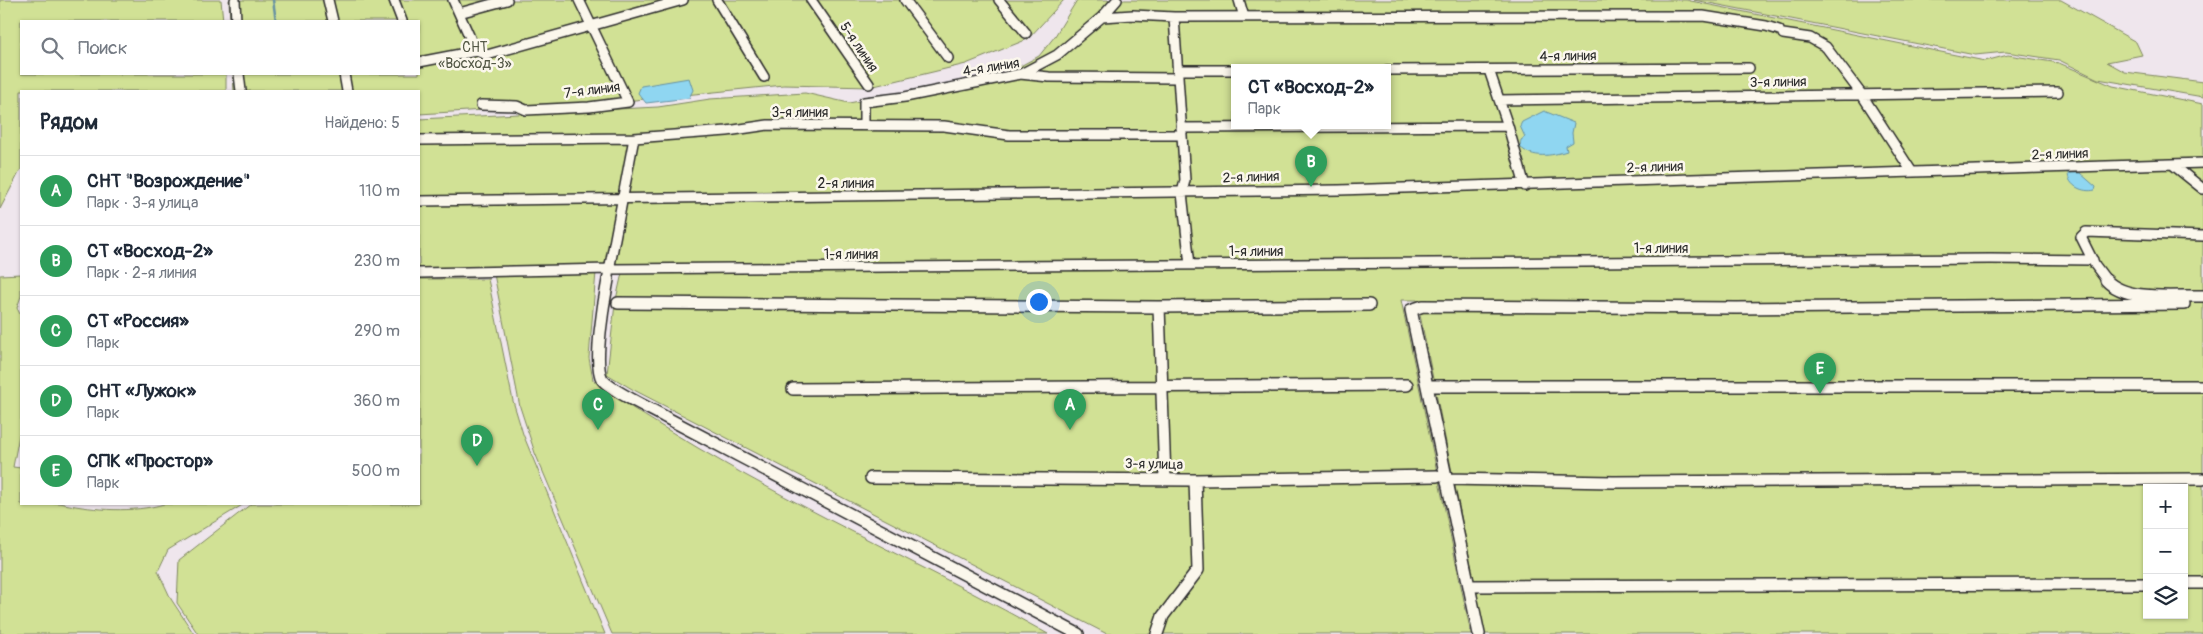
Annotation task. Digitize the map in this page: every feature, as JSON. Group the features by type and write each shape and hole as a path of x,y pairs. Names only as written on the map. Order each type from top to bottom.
{"street":[{"path":"235,0 236,20"},
{"path":"328,0 333,20"},
{"path":"394,0 402,20"},
{"path":"453,0 476,52"},
{"path":"459,13 507,0"},
{"name":"7-я линия","path":"481,105 517,106 526,110 628,102 579,0"},
{"path":"420,62 476,52 487,54 683,0"},
{"path":"717,0 764,77"},
{"name":"5-я линия","path":"811,0 869,84"},
{"name":"4-я линия","path":"905,0 948,58"},
{"path":"999,0 1026,33"},
{"path":"1020,74 1058,55 1117,0"},
{"path":"1239,0 1244,17"},
{"path":"1102,16 1703,16 1766,26 1781,32 1810,38 1826,47 1862,95 1912,172"},
{"path":"1174,17 1185,180 1182,194 1190,265"},
{"name":"4-я линия","path":"1391,70 1749,68"},
{"name":"4-я линия","path":"864,126 864,102 1020,74 1049,77 1177,74 1231,70"},
{"path":"1489,70 1500,100 1525,186"},
{"path":"239,75 240,90"},
{"path":"344,75 347,90"},
{"name":"3-я линия","path":"1500,100 2058,92"},
{"name":"3-я линия","path":"420,140 634,138 726,131 768,125 944,126 1009,135 1344,129"},
{"name":"3-я линия","path":"1391,128 1508,126"},
{"path":"634,138 598,355 602,379 610,386 664,417 1078,634"},
{"name":"2-я линия","path":"420,201 1182,194 1318,189 1525,186 2203,163"},
{"path":"2172,164 2203,189"},
{"path":"2203,236 2086,232 2081,237 2092,260 2109,284 2116,289 2130,293 2203,296"},
{"name":"1-я линия","path":"420,273 611,269 1981,259 2092,260"},
{"path":"618,303 1159,307 1369,305"},
{"path":"1479,634 1442,477 1427,386 1411,310 1423,306 1737,308 2184,304"},
{"path":"1159,307 1165,479"},
{"path":"793,389 1408,385"},
{"path":"1427,386 2203,386"},
{"name":"3-я улица","path":"871,478 1196,480 1442,477 1613,482 2203,479"},
{"path":"1157,634 1163,616 1198,570 1196,480"},
{"path":"2188,583 2203,583"},
{"path":"1469,586 2143,584"}],"green space":[{"path":"0,0 221,0 223,20 20,20 20,75 226,75 226,90 20,90 20,171 0,209"},
{"name":"СНТ «Восход-3»","path":"229,0 1064,0 1028,39 966,64 870,87 784,85 615,102 420,114 420,90 234,90 233,75 420,75 420,20 230,20"},
{"path":"1077,0 1686,0 1985,61 2008,55 2059,63 2113,86 2203,104 2203,634 1485,634 1417,300 1401,300 1471,634 1107,634 632,389 607,374 615,304 622,273 420,271 420,119 658,107 710,99 805,93 849,103 1009,72 1039,56 1055,36"},
{"path":"1694,0 2061,0 2136,42 2142,55 2107,62 2125,72 2203,82 2203,97 2098,79 2059,60 2006,52 1975,55"},
{"path":"596,272 589,358 593,380 644,416 741,473 1048,634 612,634 535,453 520,407 494,274"},
{"path":"20,274 20,299 17,308 20,314 20,430 13,467 20,468 20,505 68,505 127,510 160,505 242,505 168,550 158,571 171,599 194,634 0,634 0,275"},
{"path":"420,279 488,279 513,401 523,434 605,634 198,634 177,603 179,560 250,505 420,505"}],"water":[{"path":"689,78 693,90 689,98 646,103 638,93 641,86"},
{"path":"1544,111 1574,123 1573,142 1566,146 1567,151 1536,155 1520,147 1521,140 1525,137 1520,126 1522,122"},
{"path":"2068,173 2080,173 2096,187 2095,190 2090,191 2077,188 2071,182"}],"waterway":[{"path":"273,0 276,20"}],"place":[{"name":"СТ «Восход-2»","path":"1311,187"},
{"name":"СПК «Простор»","path":"1820,394"},
{"name":"СТ «Россия»","path":"598,430"},
{"name":"СНТ \"Возрождение\"","path":"1070,430"},
{"name":"СНТ «Лужок»","path":"477,466"}]}
